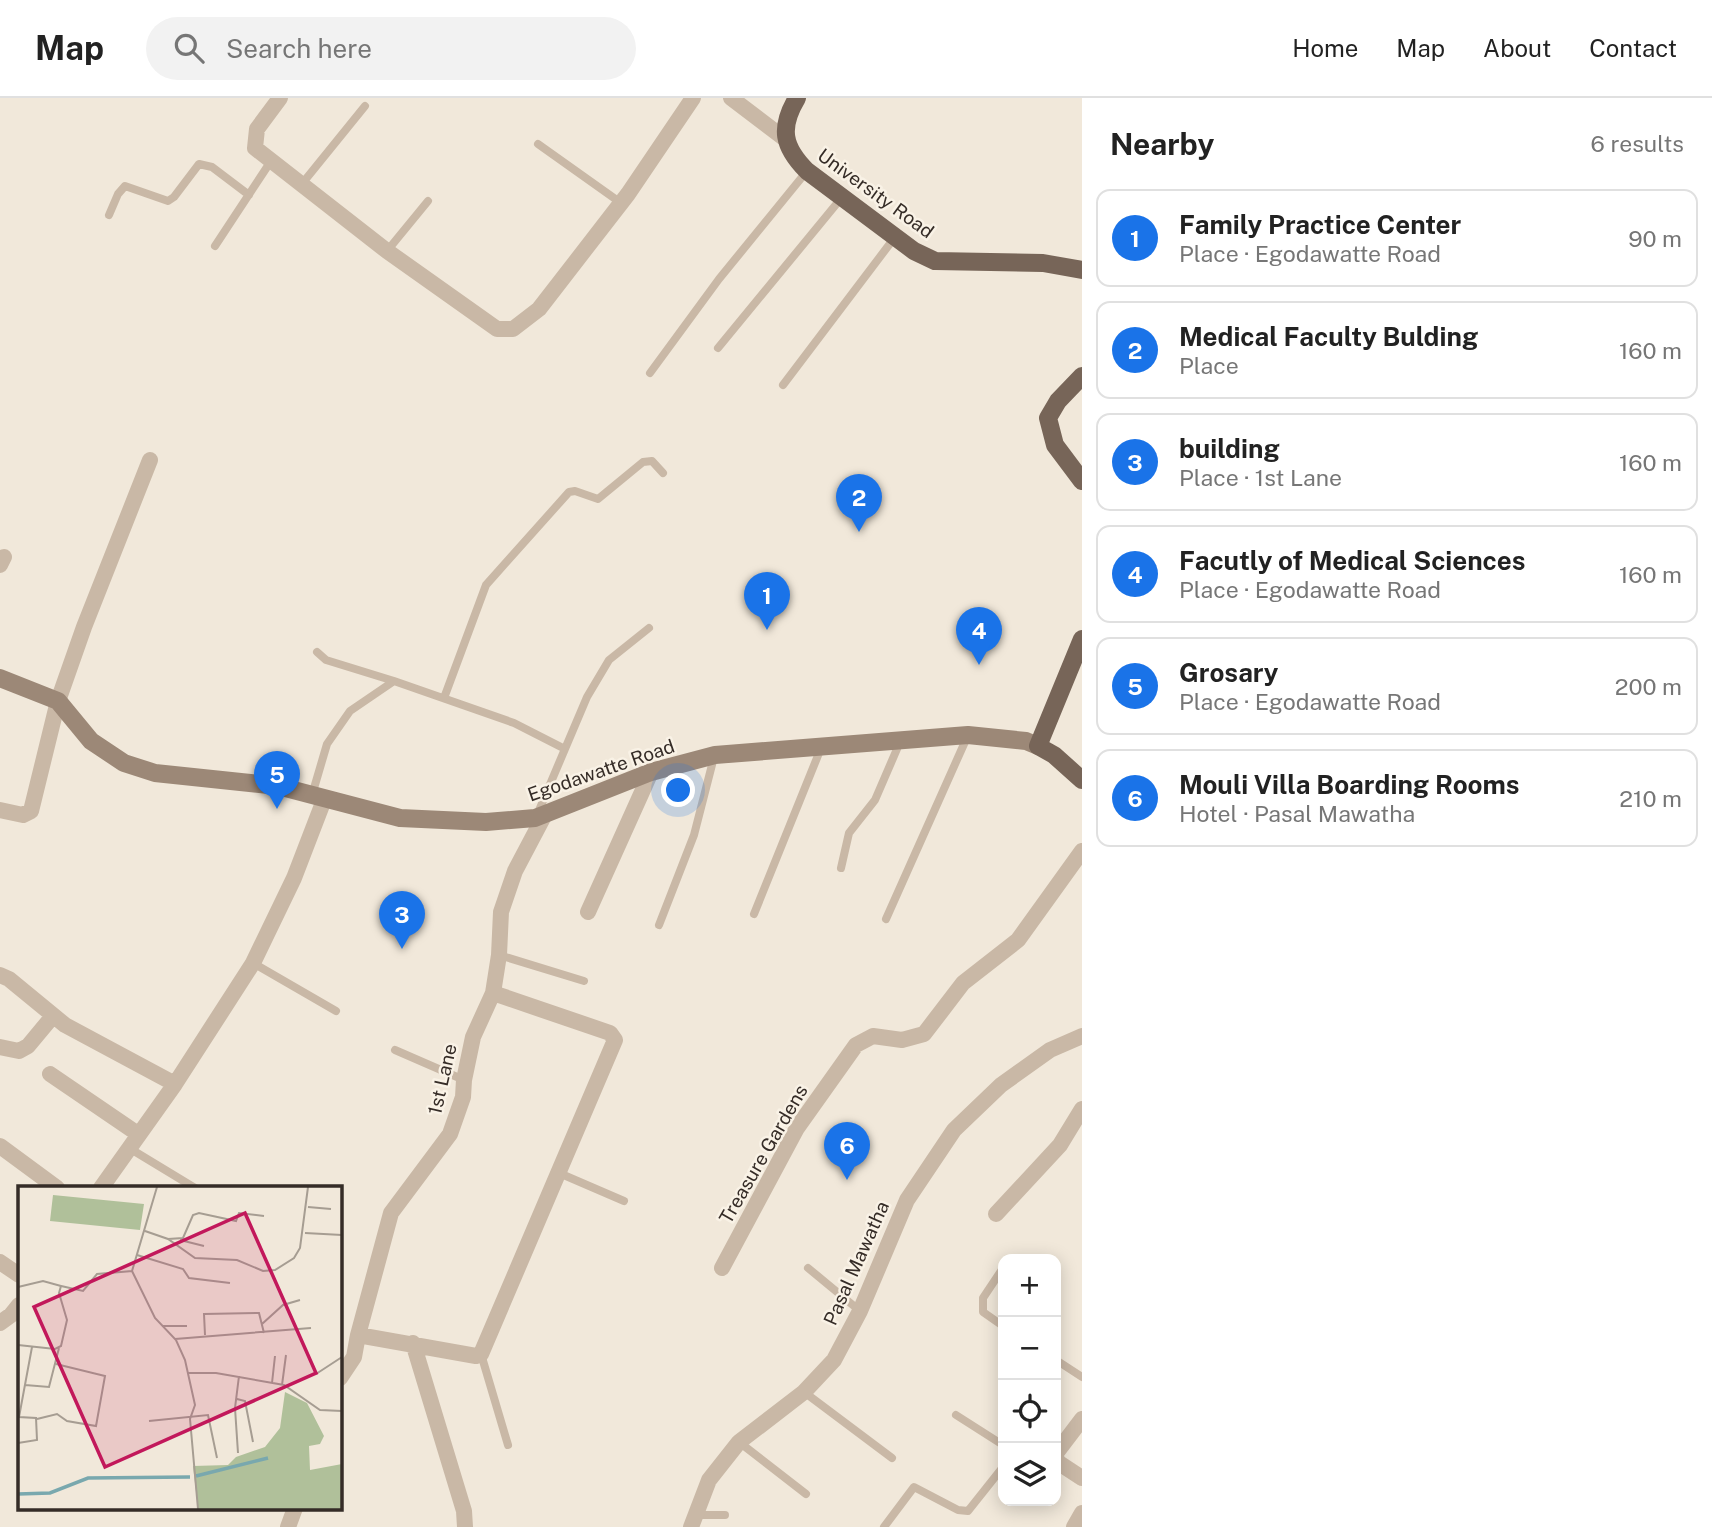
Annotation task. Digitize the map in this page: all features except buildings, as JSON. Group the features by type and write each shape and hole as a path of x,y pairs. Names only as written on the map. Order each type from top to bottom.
{"main road":[{"path":"785,139 790,110 797,98"},
{"name":"University Road","path":"785,139 793,158 807,171 914,251 936,261 1043,263 1082,270"},
{"path":"1082,376 1058,401 1048,418 1055,445 1082,481"},
{"path":"1082,639 1038,746 1054,755 1082,780"}],"street":[{"path":"276,99 257,129 255,148 387,251 497,329 513,329 539,309 621,203 693,98"},
{"path":"731,98 785,139"},
{"path":"0,810 23,815 31,811 58,701 84,627 150,460"},
{"name":"Egodawatte Road","path":"0,678 58,701 91,741 124,763 155,773 278,786 400,818 486,822 540,817 651,772 715,755 968,735 1026,741 1038,746"},
{"path":"588,912 651,772"},
{"path":"102,1186 175,1084 253,963 294,878 318,798"},
{"name":"1st Lane","path":"341,1376 354,1357 391,1213 450,1134 463,1097 473,1037 493,993 499,955 501,912 515,871 540,817"},
{"name":"Treasure Gardens","path":"722,1268 797,1128 856,1045 873,1036 902,1040 924,1034 963,984 1018,940 1082,851"},
{"path":"0,975 9,979 65,1025 175,1084"},
{"path":"358,1335 476,1356 481,1354 615,1040 610,1033 493,993"},
{"path":"0,1047 19,1051 28,1046 53,1016"},
{"name":"Pasal Mawatha","path":"692,1521 709,1480 739,1442 804,1392 834,1360 860,1311 906,1200 954,1130 1001,1085 1050,1051 1082,1036"},
{"path":"50,1074 138,1134"},
{"path":"996,1214 1060,1145 1082,1109"},
{"path":"0,1146 54,1186"},
{"path":"0,1262 18,1274"},
{"path":"0,1322 18,1306"},
{"path":"413,1343 464,1511 465,1527"},
{"path":"1061,1447 1082,1419"},
{"path":"1061,1463 1082,1478"},
{"path":"288,1527 294,1510"},
{"path":"1074,1527 1082,1513"}],"lane":[{"path":"301,186 365,106"},
{"path":"538,144 621,203"},
{"path":"215,246 271,161"},
{"path":"108,215 125,186 168,201 199,164 212,167 249,195"},
{"path":"650,373 719,279 807,171"},
{"path":"718,348 843,197"},
{"path":"387,251 428,201"},
{"path":"783,385 895,237"},
{"path":"444,698 486,585 569,492 575,491 598,499 643,462 652,461 663,473"},
{"path":"540,817 587,697 609,660 649,628"},
{"path":"317,652 326,660 513,723 565,749"},
{"path":"318,798 327,744 350,711 394,681"},
{"path":"886,919 968,735"},
{"path":"841,868 849,833 875,800 901,739"},
{"path":"754,914 822,745"},
{"path":"659,925 694,835 715,755"},
{"path":"499,955 584,981"},
{"path":"253,963 336,1011"},
{"path":"395,1050 464,1080"},
{"path":"128,1148 192,1186"},
{"path":"559,1173 624,1201"},
{"path":"808,1268 860,1311"},
{"path":"998,1276 983,1298 983,1312 998,1322"},
{"path":"481,1354 508,1445"},
{"path":"1061,1363 1082,1377"},
{"path":"804,1392 892,1458"},
{"path":"956,1415 1001,1443"},
{"path":"739,1442 806,1494"},
{"path":"884,1527 914,1487 958,1510 968,1511 998,1473"},
{"path":"692,1521 725,1515"}],"place":[{"name":"Medical Faculty Bulding","path":"859,532"},
{"name":"Family Practice Center","path":"767,630"},
{"name":"Facutly of Medical Sciences","path":"979,665"},
{"name":"Grosary","path":"277,809"},
{"name":"building","path":"402,949"},
{"name":"Mouli Villa Boarding Rooms","path":"847,1180"}]}
